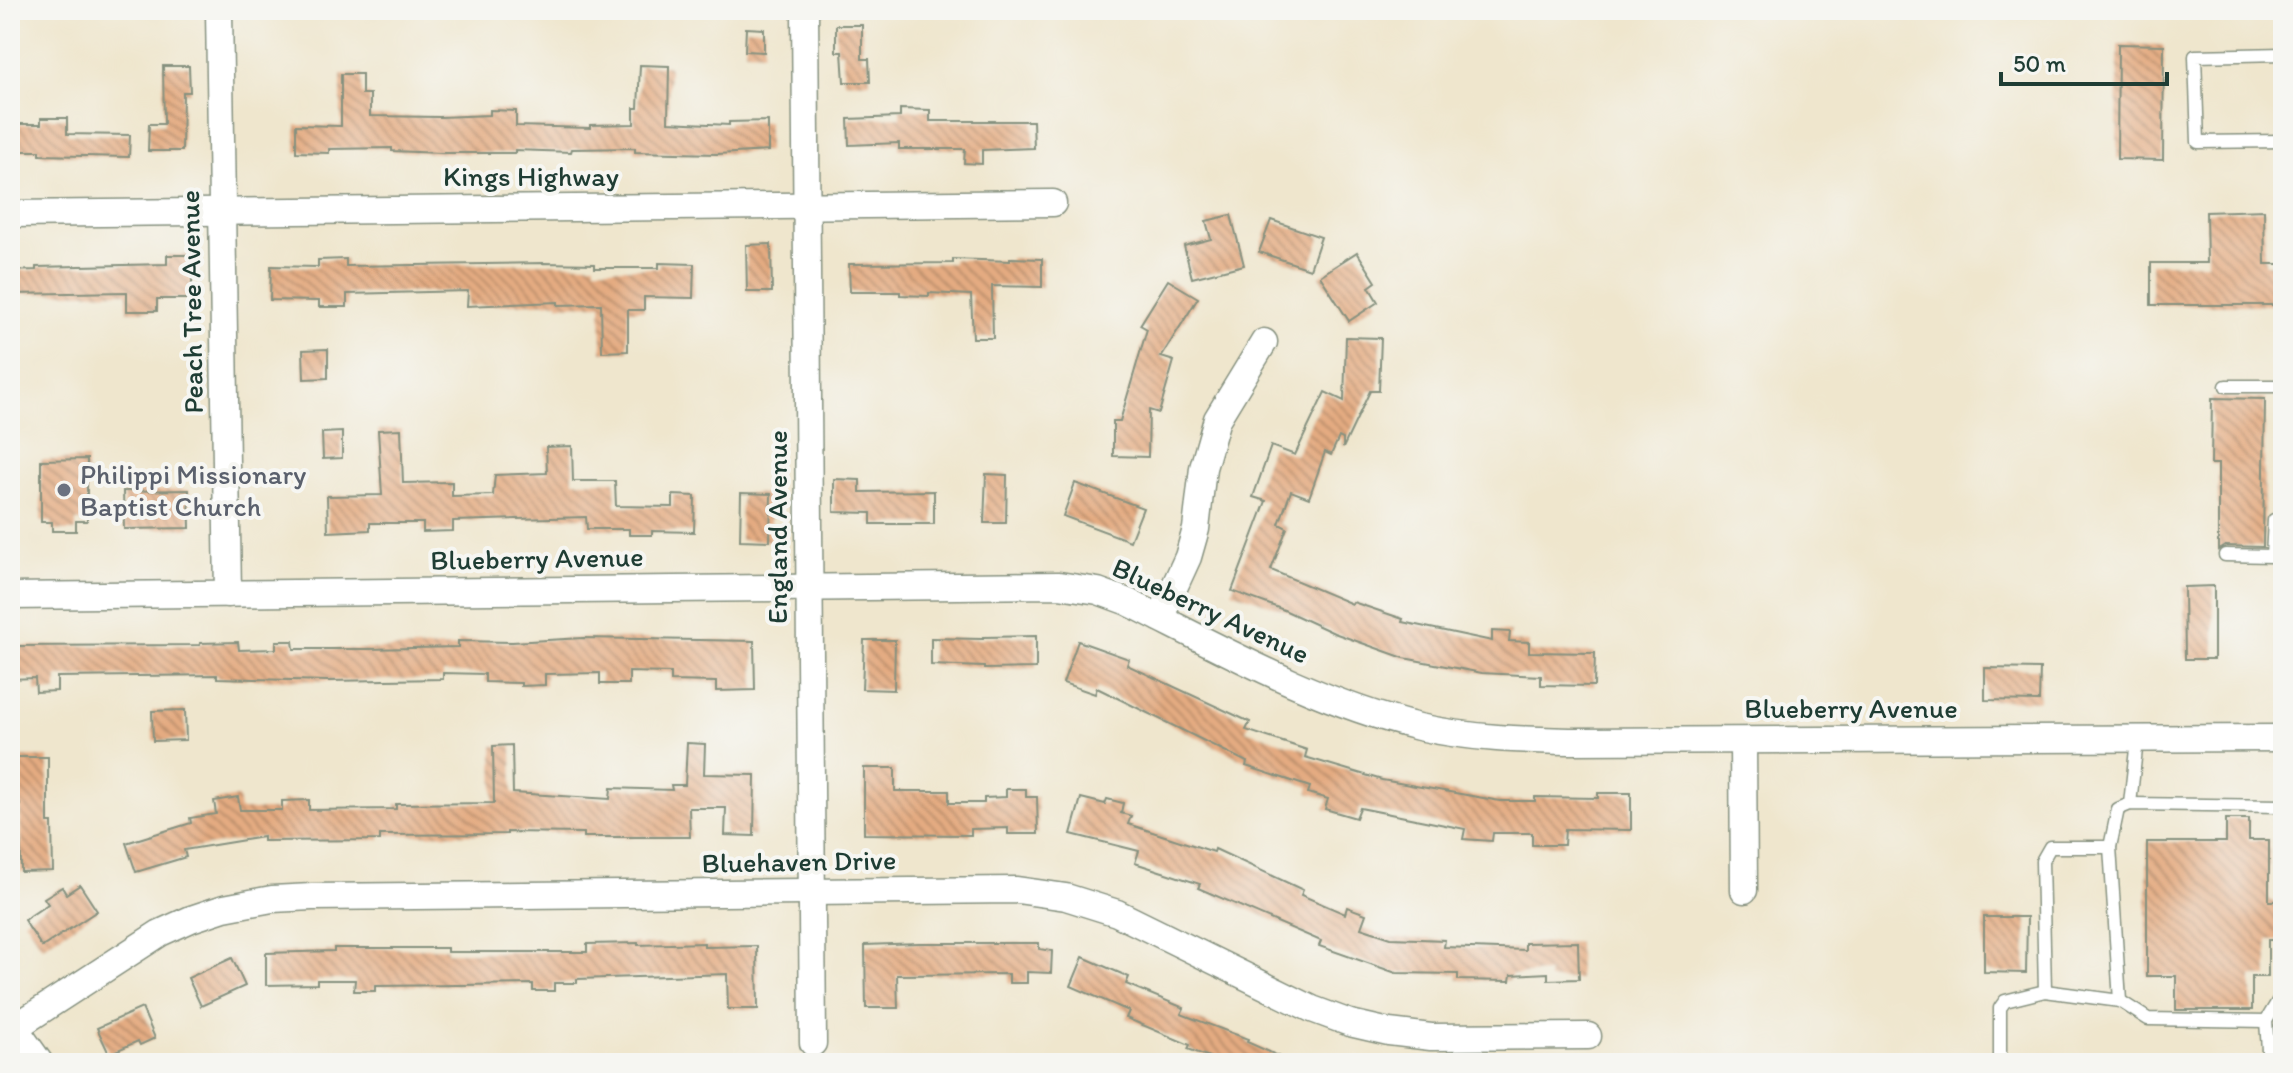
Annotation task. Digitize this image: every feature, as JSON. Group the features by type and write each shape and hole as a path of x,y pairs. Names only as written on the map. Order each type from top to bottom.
{"street":[{"name":"Peach Tree Avenue","path":"219,10 228,594"},
{"name":"England Avenue","path":"805,10 813,1043"},
{"name":"Kings Highway","path":"10,214 1053,203"},
{"path":"1160,618 1188,557 1196,529 1203,468 1217,419 1264,342"},
{"name":"Blueberry Avenue","path":"10,596 1059,585 1098,591 1128,602 1316,694 1363,711 1419,727 1508,740 2283,738"},
{"path":"1743,741 1744,890"},
{"name":"Bluehaven Drive","path":"12,1024 160,933 224,908 272,899 1017,890 1066,897 1117,913 1312,1009 1350,1023 1431,1037 1588,1036"},
{"path":"12,1024 40,1063"}],"lane":[{"path":"2283,54 2195,56 2198,142 2283,141"},
{"path":"2226,386 2283,386"},
{"path":"2225,555 2272,556 2274,520 2283,520"},
{"path":"2130,804 2137,740"},
{"path":"2120,1001 2110,847 2118,809 2130,804 2283,806"},
{"path":"2045,991 2042,861 2050,847 2110,847"},
{"path":"2000,1063 2000,1008 2005,1001 2045,991 2120,1001 2148,1019 2266,1021"},
{"path":"2283,1001 2278,1001 2266,1021 2268,1057 2283,1049"}],"building":[{"path":"836,25 862,25 862,59 869,59 870,82 844,82 842,52 836,52"},
{"path":"746,28 764,29 764,52 745,51"},
{"path":"2118,44 2164,45 2163,160 2117,159"},
{"path":"640,65 669,66 668,122 729,125 729,122 768,121 768,151 717,154 635,152 635,148 441,153 392,151 392,148 296,152 296,125 341,126 341,74 362,74 362,94 370,94 370,116 440,117 490,115 490,110 516,111 516,126 590,128 590,125 634,124"},
{"path":"163,66 189,66 190,92 183,92 182,151 148,151 149,124 164,124"},
{"path":"900,109 930,110 930,121 1033,121 1034,148 982,150 982,164 964,163 965,149 899,149 899,143 849,145 848,119 900,117"},
{"path":"41,118 67,118 67,134 130,135 129,157 40,155 40,151 10,151 10,124 41,124"},
{"path":"2264,210 2265,264 2283,264 2283,305 2151,305 2151,263 2207,263 2206,212"},
{"path":"1231,215 1244,265 1192,278 1184,246 1211,239 1206,221"},
{"path":"1271,220 1321,237 1310,269 1259,252"},
{"path":"771,244 772,292 747,292 746,245"},
{"path":"1357,252 1376,282 1369,287 1378,302 1349,321 1320,276"},
{"path":"167,255 192,255 192,299 157,299 157,311 127,311 127,292 10,294 10,271 36,270 36,267 167,264"},
{"path":"1010,258 1042,259 1042,287 992,286 993,338 973,338 971,295 850,292 849,264 953,263 953,259 1010,261"},
{"path":"346,259 346,266 544,263 595,264 595,268 659,268 659,263 694,264 693,298 644,297 644,310 628,310 628,351 602,352 601,304 558,305 558,302 467,306 468,291 347,294 347,307 319,307 319,301 270,300 271,266 318,267 318,260"},
{"path":"1168,280 1198,298 1161,357 1174,361 1159,413 1149,410 1148,457 1113,456 1113,421 1120,421 1147,329 1140,325"},
{"path":"1346,337 1381,338 1379,391 1370,391 1343,448 1343,439 1339,437 1331,455 1325,452 1309,498 1291,491 1279,524 1287,528 1271,570 1352,604 1403,619 1402,622 1492,641 1492,631 1510,632 1509,641 1529,642 1529,652 1595,653 1594,686 1541,685 1541,676 1482,673 1404,658 1232,591 1266,501 1253,497 1271,446 1295,455 1325,392 1344,401"},
{"path":"328,349 328,378 304,379 303,350"},
{"path":"2212,398 2265,399 2263,547 2225,546 2218,550 2218,464 2211,464"},
{"path":"401,429 403,483 452,482 452,496 493,495 495,475 547,473 546,447 572,446 573,481 615,481 616,506 673,507 673,495 695,496 694,532 652,531 652,535 629,535 629,529 587,529 586,517 453,521 453,531 423,532 423,523 370,523 370,530 328,532 327,496 382,495 378,430"},
{"path":"342,432 342,458 323,459 322,433"},
{"name":"Philippi Missionary Baptist Church","path":"87,459 87,521 76,521 76,531 52,531 52,522 41,522 41,460"},
{"path":"986,474 1007,475 1006,523 984,523"},
{"path":"834,479 860,480 860,492 934,491 934,524 871,524 871,513 834,512"},
{"path":"1075,483 1143,508 1130,541 1063,516"},
{"path":"189,490 190,528 124,529 123,491"},
{"path":"741,493 771,494 770,541 740,540"},
{"path":"2214,586 2214,659 2185,659 2184,587"},
{"path":"1036,636 1036,668 984,669 931,665 931,638"},
{"path":"583,638 754,641 755,690 716,691 716,682 671,681 671,673 629,672 629,684 600,684 600,673 545,674 545,685 521,686 521,683 485,682 485,674 443,673 443,679 328,681 217,678 217,675 57,677 57,691 36,692 35,678 10,679 10,646 238,642 239,650 276,649 276,641 293,641 294,649 368,649 458,647 458,641"},
{"path":"864,640 895,640 894,690 862,689"},
{"path":"1078,641 1129,659 1127,665 1250,722 1246,730 1307,750 1305,757 1382,780 1500,801 1535,801 1535,797 1598,798 1598,793 1631,793 1631,830 1565,829 1564,845 1532,845 1532,833 1493,833 1492,841 1463,839 1465,829 1360,808 1356,818 1325,809 1328,799 1308,793 1310,787 1246,766 1247,762 1097,688 1095,694 1063,683"},
{"path":"1985,668 2040,669 2039,701 1985,700"},
{"path":"185,710 186,740 153,741 152,711"},
{"path":"687,743 705,744 704,774 755,775 754,836 725,835 726,808 689,808 690,837 584,837 584,833 507,832 380,835 380,840 263,841 263,837 184,850 186,857 136,872 126,843 191,823 190,818 216,814 214,801 238,797 240,810 282,810 282,801 309,800 309,810 396,809 396,804 494,803 493,746 512,745 513,793 610,799 611,788 672,790 671,785 685,785"},
{"path":"15,757 48,757 48,823 52,823 53,871 21,872 20,804 15,804"},
{"path":"864,768 895,768 895,791 949,791 949,803 984,803 984,798 1006,797 1006,789 1026,789 1026,797 1037,797 1038,834 1008,834 1008,828 971,829 971,835 864,834"},
{"path":"1081,798 1105,804 1107,799 1123,803 1121,813 1131,816 1128,824 1214,852 1215,849 1303,890 1301,895 1345,914 1347,907 1366,914 1361,928 1391,938 1445,940 1444,947 1525,950 1525,943 1578,942 1579,979 1548,980 1548,973 1511,975 1510,981 1458,980 1458,974 1396,973 1319,946 1321,941 1198,888 1200,884 1135,863 1139,851 1071,834"},
{"path":"2226,819 2249,819 2249,840 2269,840 2269,901 2283,901 2283,940 2268,940 2268,977 2252,977 2252,1010 2176,1010 2176,976 2147,976 2147,842 2226,842"},
{"path":"80,885 97,911 42,947 24,920 48,904 44,898 62,887 66,894"},
{"path":"1984,917 2027,917 2026,973 1984,972"},
{"path":"1039,943 1039,949 1052,951 1051,973 1027,972 1027,983 1009,983 1009,974 897,975 898,1008 866,1008 865,945"},
{"path":"587,944 757,946 758,1009 728,1009 727,974 577,979 577,983 554,983 554,991 533,991 533,984 375,986 375,991 354,991 355,980 266,985 266,953 334,951 334,948 587,952"},
{"path":"1083,957 1129,977 1126,984 1184,1008 1181,1014 1248,1039 1247,1042 1294,1063 1225,1063 1188,1049 1190,1045 1126,1018 1129,1011 1071,986"},
{"path":"232,958 245,986 201,1006 188,978"},
{"path":"142,1008 155,1038 140,1045 138,1041 109,1054 97,1028"}],"place":[{"name":"Philippi Missionary Baptist Church","path":"64,490"}]}
